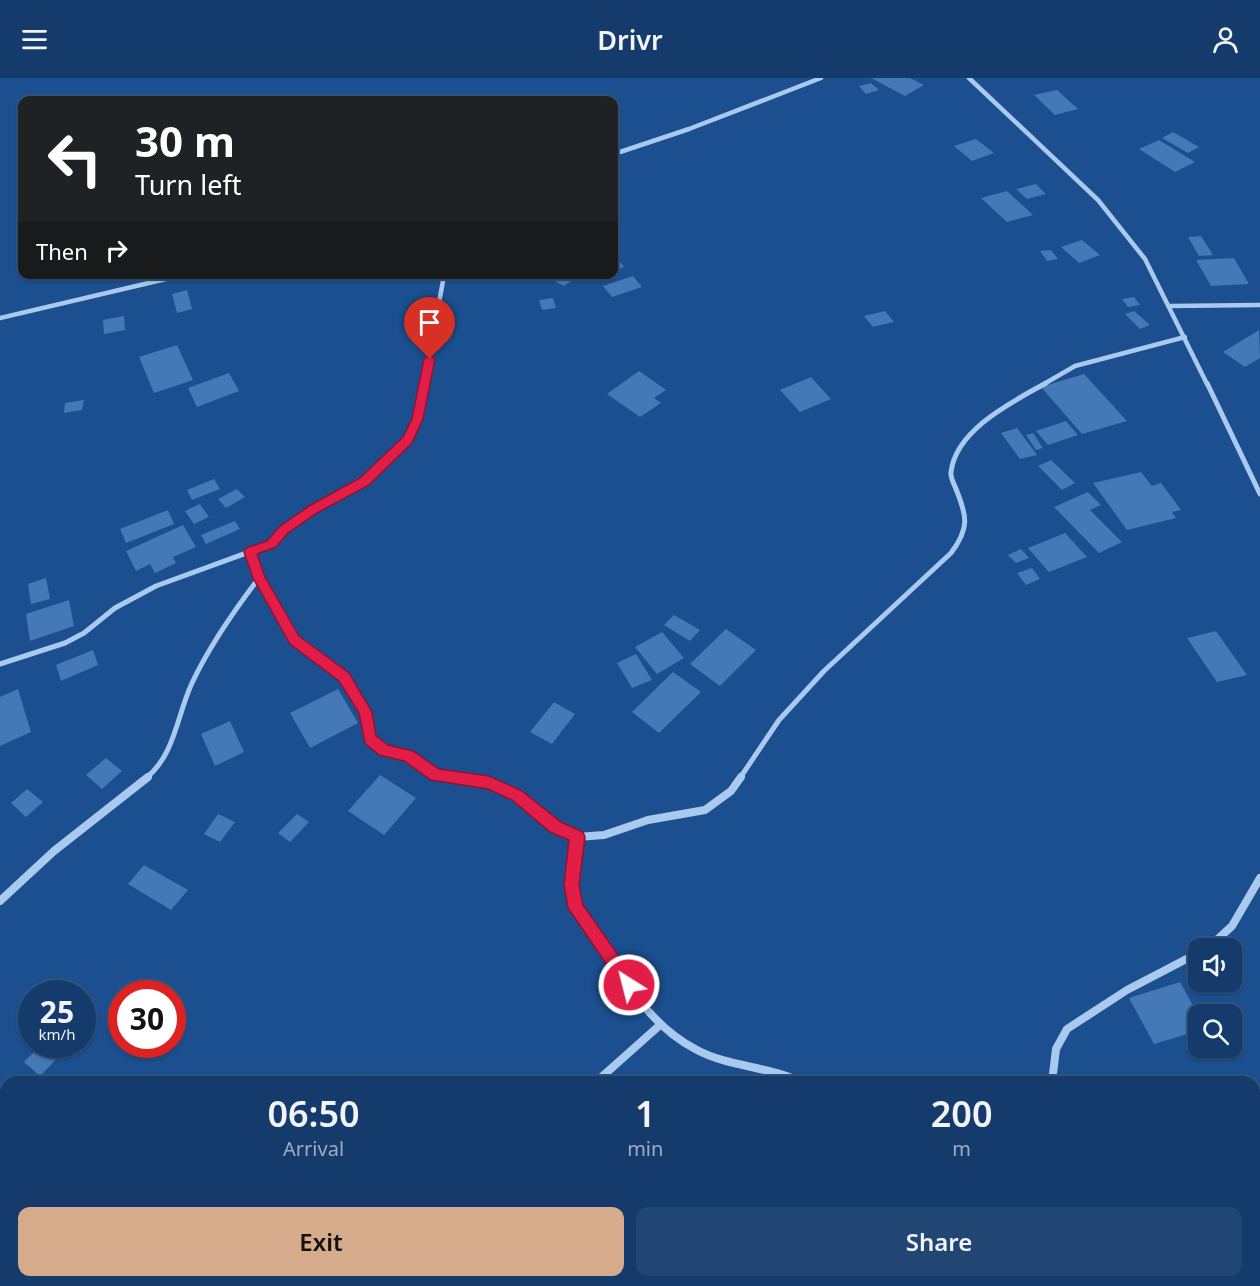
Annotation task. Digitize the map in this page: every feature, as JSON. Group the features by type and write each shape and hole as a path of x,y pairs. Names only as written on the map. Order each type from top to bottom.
{"street":[{"path":"618,153 690,129 820,78"},
{"path":"969,78 1098,200 1145,259 1185,336 1260,494"},
{"path":"0,318 166,279"},
{"path":"0,664 65,643 84,633 116,608 156,586 272,544 284,530 313,510 365,482 408,440 417,419 426,382 443,279"},
{"path":"1170,306 1260,305"},
{"path":"250,552 259,578 295,640 344,677 365,712 370,739 384,750 408,755 436,775 489,783 517,796 555,827 577,837 604,835 648,820 705,810 731,791 779,720 824,671 937,569 961,540 966,514 950,474 955,457 970,434 997,411 1075,366 1185,336"},
{"path":"0,901 54,851 151,774 170,746 191,685 219,631 259,578"},
{"path":"577,837 572,885 576,908 639,1003 660,1025 696,1050 716,1058 789,1076"},
{"path":"1223,938 1236,921 1260,878"},
{"path":"1053,1076 1056,1049 1067,1029 1127,990 1188,958"},
{"path":"603,1076 660,1025"}],"building":[{"path":"871,78 910,78 924,85 905,96"},
{"path":"871,83 879,90 866,94 859,86"},
{"path":"1057,90 1078,109 1055,115 1034,95"},
{"path":"1173,132 1199,147 1188,153 1162,138"},
{"path":"976,139 994,153 972,161 954,146"},
{"path":"1159,140 1195,162 1175,172 1139,149"},
{"path":"1036,184 1046,194 1027,199 1016,189"},
{"path":"1007,191 1033,215 1007,222 981,198"},
{"path":"1201,236 1213,255 1199,256 1188,237"},
{"path":"1082,240 1100,255 1079,263 1061,247"},
{"path":"1051,250 1058,259 1047,261 1040,251"},
{"path":"1234,258 1249,284 1211,286 1196,260"},
{"path":"618,259 624,267 618,269"},
{"path":"633,276 642,287 612,297 603,286"},
{"path":"551,279 574,279 564,286"},
{"path":"187,290 192,309 177,313 172,294"},
{"path":"1134,297 1140,305 1128,307 1122,299"},
{"path":"553,298 556,308 542,310 539,300"},
{"path":"885,311 894,322 873,327 864,316"},
{"path":"1134,311 1150,325 1140,329 1125,314"},
{"path":"124,316 125,330 104,334 103,320"},
{"path":"1259,330 1260,358 1245,367 1223,352"},
{"path":"177,345 193,380 154,393 139,357"},
{"path":"639,371 666,390 654,398 661,403 640,417 607,394"},
{"path":"229,373 239,391 197,407 188,388"},
{"path":"1084,374 1127,421 1082,434 1041,387"},
{"path":"811,377 831,399 800,412 780,390"},
{"path":"84,400 82,410 64,413 65,403"},
{"path":"1066,421 1078,435 1048,445 1036,431"},
{"path":"1017,428 1037,455 1020,459 1001,433"},
{"path":"1033,433 1043,448 1036,450 1026,435"},
{"path":"1051,460 1075,483 1062,490 1038,466"},
{"path":"1141,472 1152,486 1161,483 1181,510 1172,512 1176,518 1127,530 1093,483"},
{"path":"214,479 220,489 192,500 187,490"},
{"path":"237,489 245,497 226,508 218,499"},
{"path":"1088,492 1101,505 1090,510 1122,542 1099,553 1054,507"},
{"path":"200,504 209,517 194,524 185,511"},
{"path":"168,510 174,524 126,543 120,529"},
{"path":"235,521 240,529 206,544 201,535"},
{"path":"183,525 196,547 173,557 176,563 155,573 150,564 136,571 126,551"},
{"path":"1065,533 1087,557 1049,572 1028,548"},
{"path":"1021,549 1029,558 1016,563 1008,555"},
{"path":"1032,568 1040,579 1026,585 1017,573"},
{"path":"46,578 50,599 31,604 28,584"},
{"path":"69,600 74,626 30,641 26,614"},
{"path":"674,615 700,630 690,641 664,625"},
{"path":"726,629 756,650 720,686 690,664"},
{"path":"1216,631 1247,675 1217,682 1187,638"},
{"path":"662,632 684,658 657,674 635,647"},
{"path":"93,650 98,665 61,681 56,665"},
{"path":"636,654 652,680 632,688 617,663"},
{"path":"673,672 701,692 659,733 632,712"},
{"path":"18,689 31,732 0,746 0,697"},
{"path":"338,689 358,723 310,748 290,713"},
{"path":"554,702 575,714 552,744 530,732"},
{"path":"230,721 244,752 215,766 201,734"},
{"path":"106,758 122,771 102,789 86,775"},
{"path":"380,775 416,798 384,835 348,811"},
{"path":"27,789 43,802 26,817 11,803"},
{"path":"218,814 235,822 220,842 204,834"},
{"path":"297,814 309,822 290,842 278,833"},
{"path":"144,865 188,890 171,910 128,884"},
{"path":"1180,982 1192,1004 1188,1004 1188,1034 1154,1044 1129,998"},
{"path":"28,1058 57,1058 40,1076 24,1062"}],"route":[{"path":"430,359 417,419 408,440 365,482 313,510 284,530 272,544 250,552 259,578 295,640 344,677 365,712 370,739 384,750 408,755 436,775 489,783 517,796 555,827 577,837 572,885 576,908 629,985"}]}
